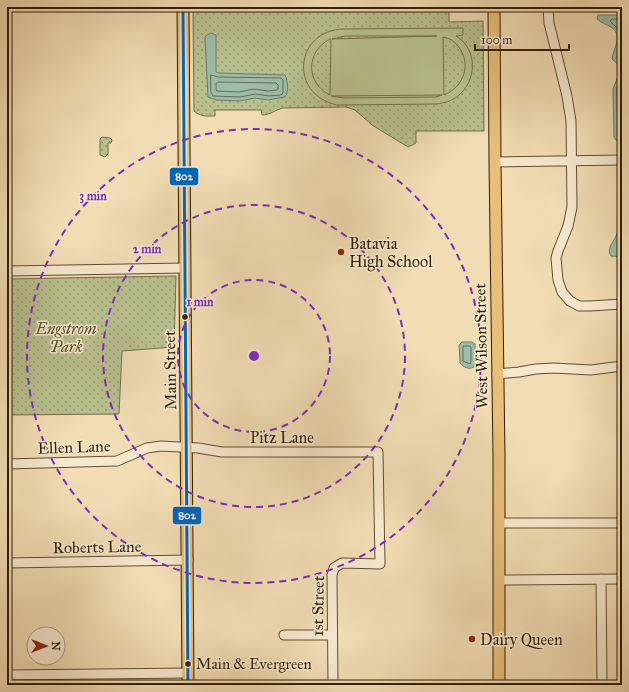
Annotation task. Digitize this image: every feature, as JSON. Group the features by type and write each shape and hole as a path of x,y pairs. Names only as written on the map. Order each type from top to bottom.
{"main road":[{"name":"Main Street","path":"184,7 188,685"},
{"name":"West Wilson Street","path":"494,7 499,685"}],"street":[{"path":"548,7 549,22 570,108 571,216 556,258 558,280 562,292 570,301 579,306 622,304"},
{"path":"495,162 622,160"},
{"path":"7,271 185,268"},
{"path":"497,374 542,369 591,370 622,366"},
{"name":"Ellen Lane","path":"7,464 117,461 147,448 161,446 186,447"},
{"name":"Pitz Lane","path":"186,447 222,452 378,452"},
{"name":"1st Street","path":"333,685 332,574 334,568 338,564 342,563 380,564 378,452"},
{"path":"499,523 622,523"},
{"name":"Roberts Lane","path":"7,564 188,560"},
{"path":"499,580 622,579"},
{"path":"601,580 602,685"},
{"path":"284,636 332,634"},
{"path":"7,675 188,672"}],"green space":[{"path":"193,7 449,7 449,22 483,21 484,131 416,131 416,143 408,147 372,125 355,110 346,107 283,108 262,115 261,110 215,110 215,116 204,116 199,114 194,111"},
{"path":"463,28 463,35 456,36 468,49 471,57 472,74 469,82 456,98 448,102 437,104 337,105 321,99 311,89 305,76 304,63 307,51 315,40 328,32 344,29","holes":["345,36 437,36 332,39","443,37 451,40 458,46 465,60 464,74 461,81 451,91 444,95","331,39 330,95 322,90 316,83 313,75 313,59 316,51 322,44","442,95 436,97 344,98 331,96"]},
{"path":"102,137 110,138 112,140 111,143 108,143 108,154 105,157 100,155 100,139"},
{"name":"Engstrom Park","path":"176,276 174,347 122,351 119,414 7,415 7,279"}],"water":[{"path":"598,15 622,15 622,140 616,140 614,137 613,89 621,69 620,66 612,59 617,37 615,30 597,19"},
{"path":"211,33 216,35 216,72 285,75 288,86 285,97 268,100 255,98 240,101 216,100 208,97 205,37"},
{"path":"622,183 622,257 611,256 609,251 618,231 620,186"},
{"path":"462,342 472,342 475,344 474,367 466,368 460,363 459,345"}],"transit line":[{"name":"802","path":"183,7 188,685"}],"place":[{"name":"Batavia High School","path":"341,252"},
{"name":"Dairy Queen","path":"472,639"},
{"name":"Main & Evergreen","path":"188,664"}]}
